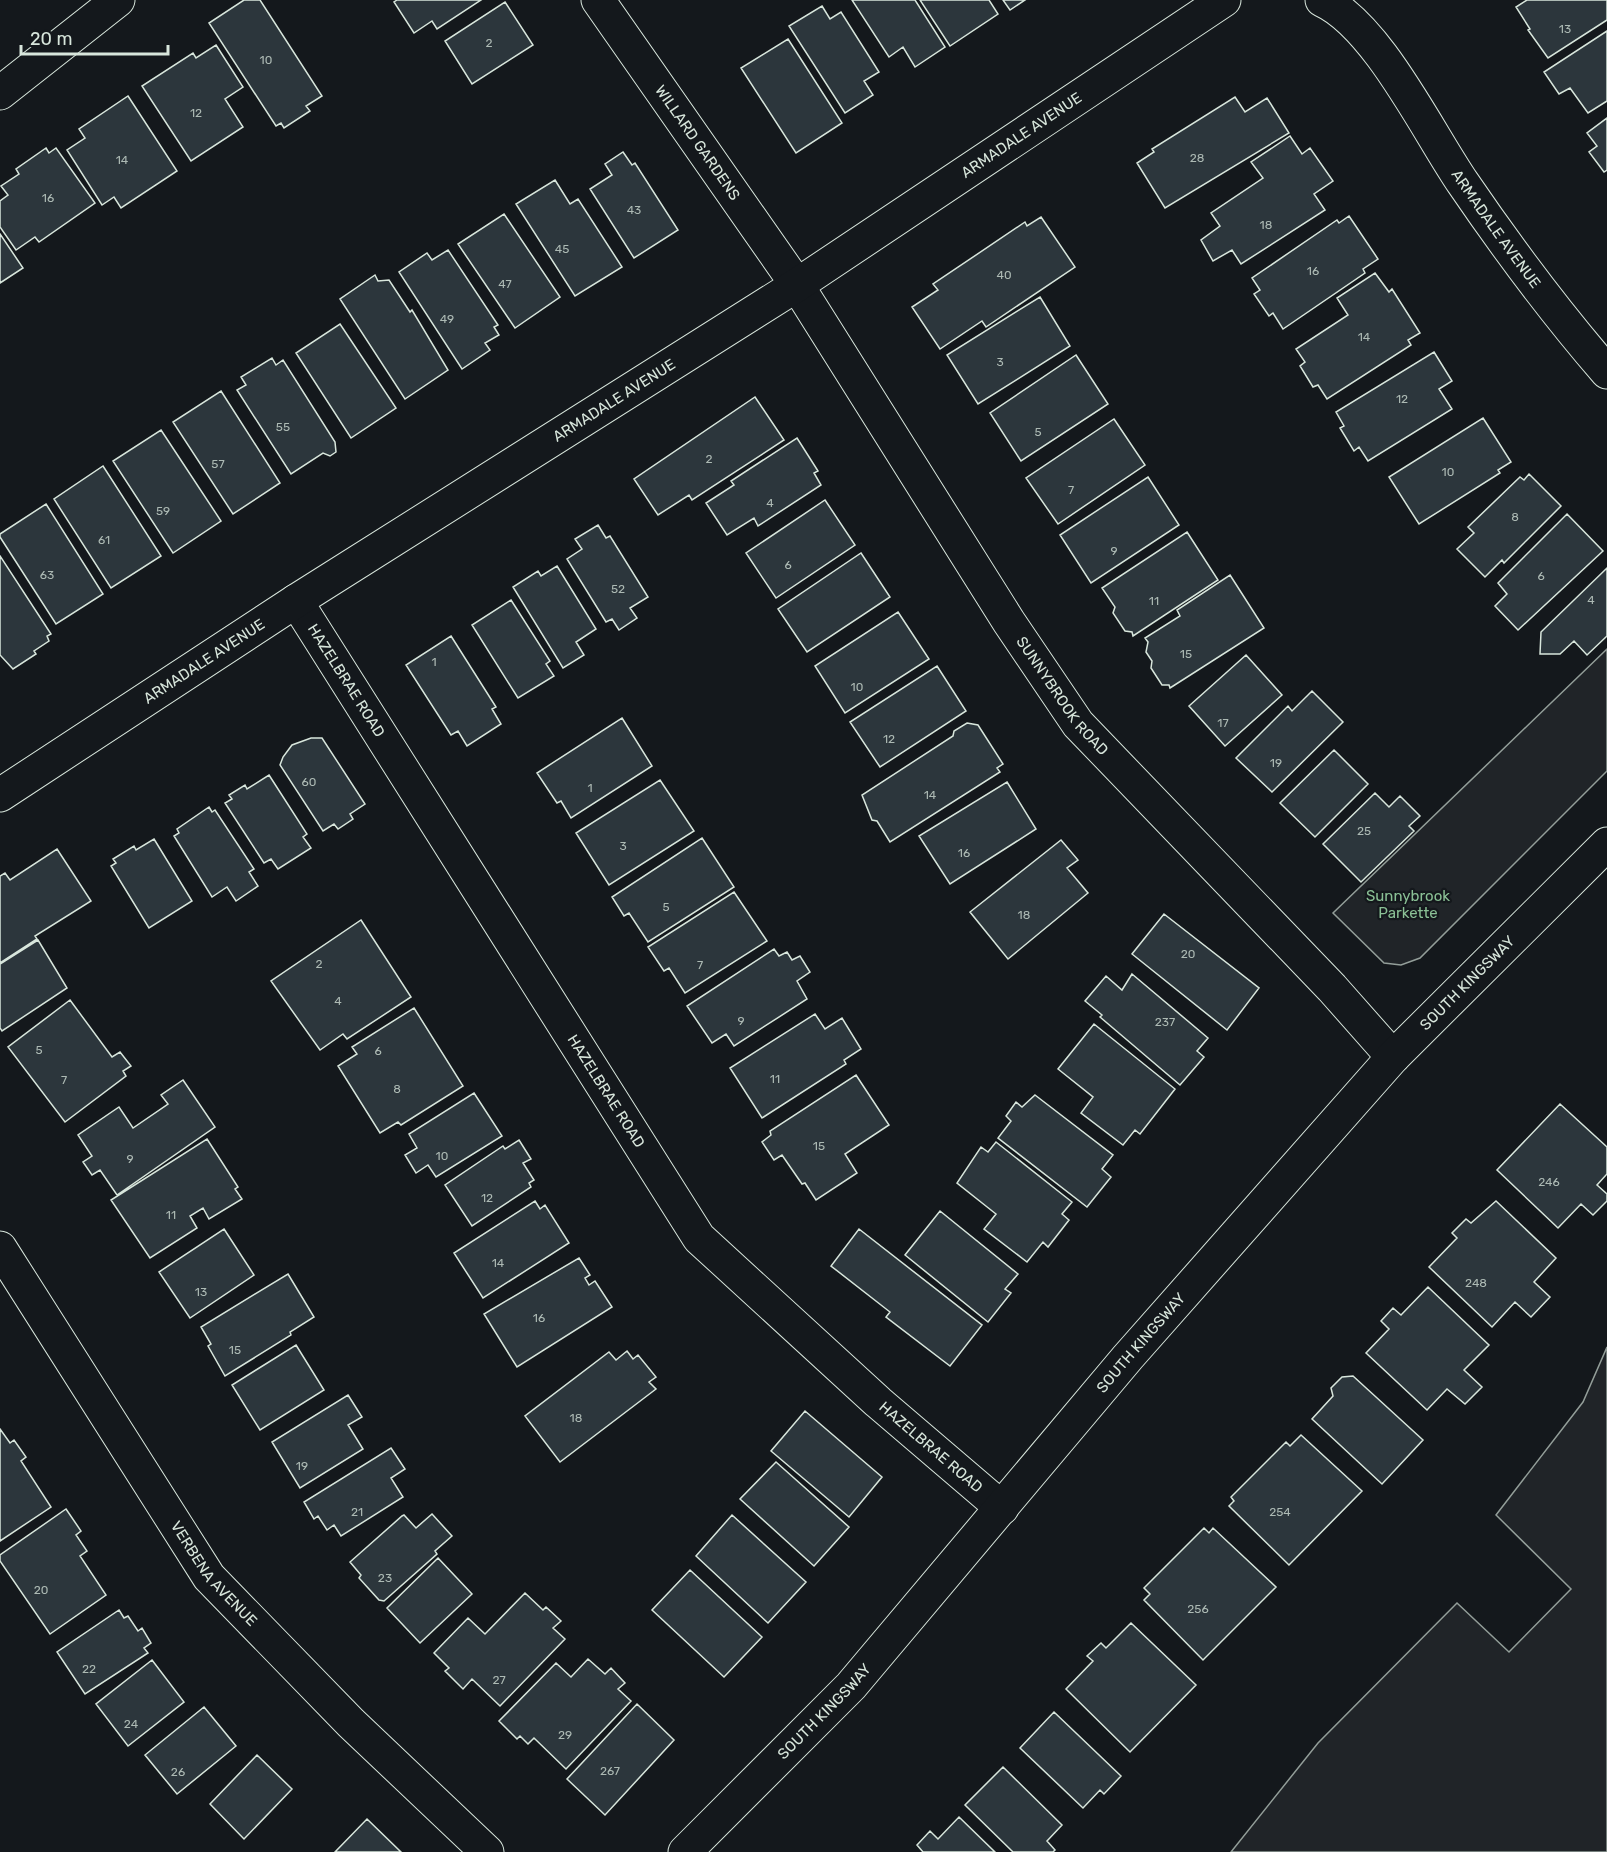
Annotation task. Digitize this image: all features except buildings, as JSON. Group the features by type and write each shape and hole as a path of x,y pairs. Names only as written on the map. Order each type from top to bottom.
{"street":[{"path":"0,93 118,0"},
{"name":"WILLARD GARDENS","path":"598,0 797,285"},
{"name":"ARMADALE AVENUE","path":"0,795 296,601 797,285 1224,0"},
{"name":"ARMADALE AVENUE","path":"1322,0 1345,14 1368,36 1463,182 1543,296 1607,372"},
{"name":"SUNNYBROOK ROAD","path":"797,285 1009,622 1078,724 1332,988 1393,1057"},
{"name":"HAZELBRAE ROAD","path":"296,601 699,1238 878,1402 1002,1508"},
{"name":"SOUTH KINGSWAY","path":"685,1852 851,1686 1128,1357 1393,1057 1607,844"},
{"name":"VERBENA AVENUE","path":"0,1248 209,1577 351,1723 487,1852"}],"green space":[{"name":"Sunnybrook Parkette","path":"1607,649 1607,771 1420,958 1401,965 1384,963 1333,913"},
{"path":"1607,1347 1607,1852 1231,1852 1318,1743 1457,1603 1509,1652 1571,1589 1496,1515 1583,1402"}]}
